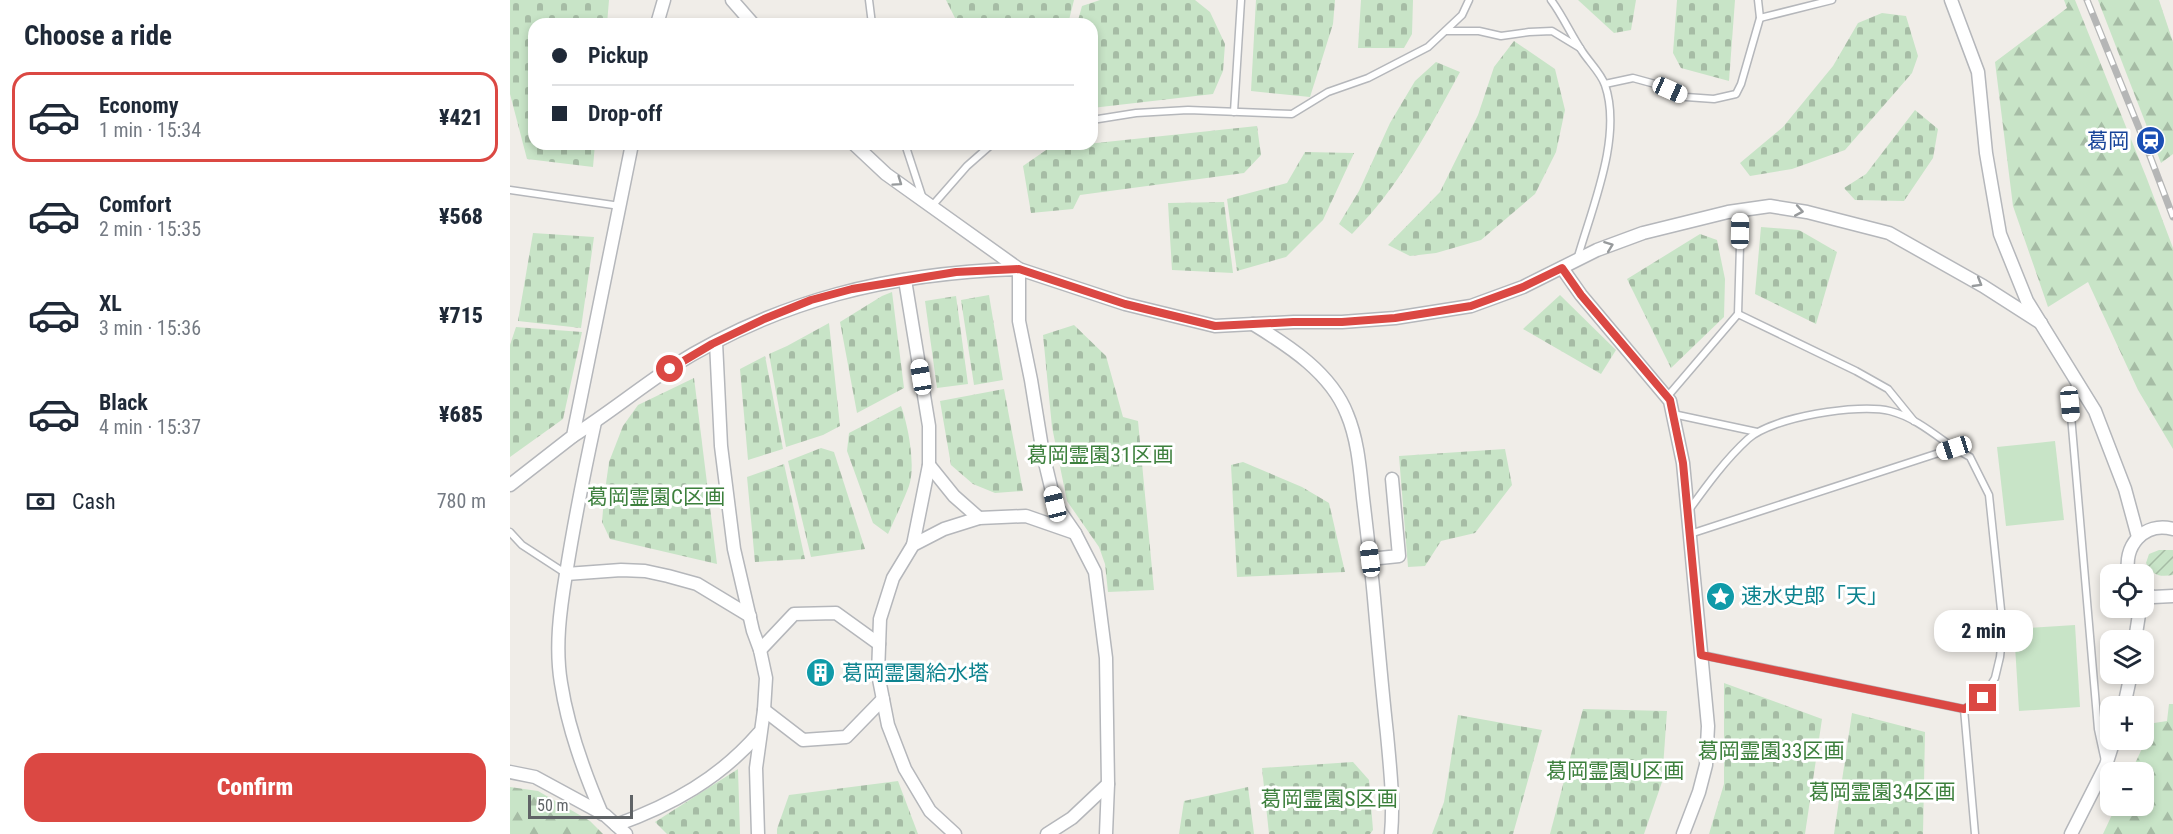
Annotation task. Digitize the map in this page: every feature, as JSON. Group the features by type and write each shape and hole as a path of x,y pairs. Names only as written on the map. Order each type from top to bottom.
{"street":[{"path":"659,18 664,0"},
{"path":"732,0 748,18"},
{"path":"1951,0 1978,72 1986,153 2000,234 2027,301 2095,411 2125,489 2138,537"},
{"path":"573,436 631,150"},
{"path":"860,150 886,174 1019,269 1125,304 1215,326 1395,318 1471,306 1523,287 1643,232 1741,210 1770,206 1807,212 1889,233 1974,281 2041,323"},
{"path":"1562,268 1581,295 1670,400 1673,414 1683,463 1708,726 1706,765 1699,792 1683,834"},
{"path":"510,485 573,436 670,369 716,342 764,319 811,300 852,289 956,272 1019,269"},
{"path":"1019,269 1019,321 1043,454 1055,504 1075,533 1095,572 1106,658 1108,784 1106,834"},
{"path":"906,280 928,426 929,465 913,544 893,578 880,619 878,674 888,725 905,769 930,811 950,832"},
{"path":"1253,324 1297,353 1322,376 1336,393 1347,413 1355,440 1370,559 1389,761 1391,834"},
{"path":"716,342 721,446 734,549 765,678 764,710 756,768 758,834"},
{"path":"595,422 559,621 561,682 568,722 602,814"},
{"path":"929,465 954,496 979,518"},
{"path":"1370,559 1399,556 1392,479"},
{"path":"913,544 979,518 1026,516 1075,533"},
{"path":"2127,564 2132,545 2147,530 2159,527 2173,529"},
{"path":"566,574 621,570 645,571 668,576 697,584 750,616"},
{"path":"2154,597 2173,596"},
{"path":"760,650 794,615 820,613 836,613 879,644"},
{"path":"764,710 803,740 846,737 883,699"},
{"path":"616,825 668,805 695,789 723,769 760,732"},
{"path":"510,772 535,777 602,814 626,834"},
{"path":"2071,834 2100,777"},
{"path":"1047,834 1072,818 1108,784"}],"lane":[{"path":"869,0 871,18"},
{"path":"1234,112 1241,0"},
{"path":"1098,119 1136,113 1188,110 1292,114 1328,92 1368,78 1428,47 1462,15 1469,0"},
{"path":"1551,0 1580,49 1605,84 1610,126 1600,188 1576,261"},
{"path":"1605,84 1633,78 1654,84 1686,98 1714,99 1736,94 1760,18 1758,0"},
{"path":"1760,18 1832,0"},
{"path":"1445,30 1479,30 1502,36 1552,31 1580,49"},
{"path":"907,150 928,203 985,150"},
{"path":"510,191 620,206"},
{"path":"1667,397 1738,314 1741,210"},
{"path":"1738,314 1888,389 1915,422"},
{"path":"2076,381 2070,404 2098,729 2105,762"},
{"path":"1687,512 1715,475 1749,437 1769,425 1842,409 1889,411 1915,422 1970,457 1989,495 2003,629 1995,678 1983,698 1964,709 1701,655"},
{"path":"1673,414 1758,432"},
{"path":"1689,535 1954,448"},
{"path":"510,532 522,544 566,574"},
{"path":"1964,709 1975,834"}],"green space":[{"path":"510,0 609,0 608,18 528,18 528,150 594,150 593,167 527,159 510,94"},
{"path":"946,0 1074,0 1070,18 955,18"},
{"path":"1100,0 1195,0 1210,12 1225,44 1223,71 1213,94 1098,107 1098,18 1079,18 1082,6"},
{"path":"1256,0 1335,0 1333,24 1310,97 1251,91"},
{"path":"1361,0 1413,0 1412,34 1404,48 1358,48"},
{"path":"1578,0 1636,0 1631,30 1614,33"},
{"path":"1677,0 1735,0 1729,81 1681,68 1673,53"},
{"path":"2064,0 2075,0 2173,248 2173,449 2138,390 2088,282 2048,307 2013,206 1995,62 2067,8"},
{"path":"2098,0 2159,0 2173,42 2173,154 2161,163"},
{"path":"1882,13 1906,16 1918,56 1912,73 1845,150 1792,169 1750,176 1740,163 1783,127 1833,66 1858,23"},
{"path":"1514,41 1555,69 1565,110 1556,152 1535,194 1481,240 1436,253 1410,256 1388,245 1440,192 1478,115 1494,67"},
{"path":"1436,62 1460,72 1398,178 1352,234 1339,224 1359,191 1390,123 1415,81"},
{"path":"1915,110 1938,129 1933,158 1904,201 1855,200 1844,188 1866,174"},
{"path":"1257,126 1261,155 1244,173 1080,195 1073,209 1031,213 1023,166 1046,150 1098,150 1098,143"},
{"path":"1305,152 1354,153 1323,220 1286,257 1237,271 1227,199 1287,183"},
{"path":"1224,202 1233,273 1172,270 1168,203"},
{"path":"1761,227 1799,230 1837,252 1816,324 1755,294"},
{"path":"533,233 594,237 581,328 518,321"},
{"path":"1700,234 1717,240 1725,279 1724,317 1671,368 1627,279"},
{"path":"892,292 904,388 857,413 840,322"},
{"path":"989,295 1003,380 974,385 961,300"},
{"path":"1560,295 1616,350 1601,374 1523,329"},
{"path":"956,296 968,384 937,388 925,301"},
{"path":"829,323 840,426 823,435 786,447 769,354"},
{"name":"葛岡霊園31区画","path":"1074,325 1106,356 1123,417 1138,421 1154,590 1108,592 1105,564 1099,547 1067,501 1052,427 1043,335"},
{"path":"516,327 582,332 563,419 510,457 510,345"},
{"path":"765,356 783,449 748,460 740,369"},
{"name":"葛岡霊園C区画","path":"694,378 717,564 610,539 602,522 609,462 623,426 638,405"},
{"path":"1004,389 1023,491 995,493 973,484 951,465 940,401"},
{"path":"901,406 910,445 911,477 907,492 888,534 873,523 847,451 849,433"},
{"path":"2055,441 2064,520 2006,526 1997,447"},
{"path":"821,448 834,452 865,549 811,557 788,461"},
{"path":"1505,449 1512,485 1475,533 1441,541 1425,566 1408,567 1399,456"},
{"path":"1243,462 1302,487 1329,503 1345,572 1237,577 1231,465"},
{"path":"784,464 805,559 755,562 747,477"},
{"path":"2159,550 2173,550 2173,575 2164,576 2154,573 2154,564 2146,563 2149,554"},
{"path":"2075,625 2080,707 2019,711 2014,629"},
{"name":"葛岡霊園33区画","path":"1724,683 1822,719 1805,834 1709,834 1724,784"},
{"path":"2169,704 2173,704 2173,834 2103,834 2111,816 2154,816 2154,762 2136,762 2141,750 2154,750 2154,723 2167,721"},
{"name":"葛岡霊園U区画","path":"1583,709 1667,711 1662,782 1644,834 1550,834"},
{"name":"葛岡霊園34区画","path":"1852,713 1925,732 1923,834 1834,834"},
{"path":"1458,715 1542,730 1513,834 1432,834 1444,802"},
{"name":"葛岡霊園S区画","path":"1353,762 1369,780 1373,830 1370,834 1269,834 1262,768"},
{"path":"738,769 740,834 667,834 655,822"},
{"path":"898,781 918,834 777,834 789,795"},
{"path":"510,787 538,791 590,821 603,834 510,834"},
{"path":"1248,787 1254,834 1179,834 1184,801"}],"railway":[{"path":"2087,0 2173,217"}],"place":[{"name":"葛岡","path":"2150,141"},
{"name":"速水史郎「天」","path":"1720,596"},
{"name":"葛岡霊園給水塔","path":"821,673"}],"route":[{"path":"670,369 712,344 811,300 852,289 956,272 1019,269 1125,304 1215,326 1395,318 1471,306 1523,287 1562,268 1581,295 1670,400 1683,463 1701,655 1964,709 1983,698"}]}
